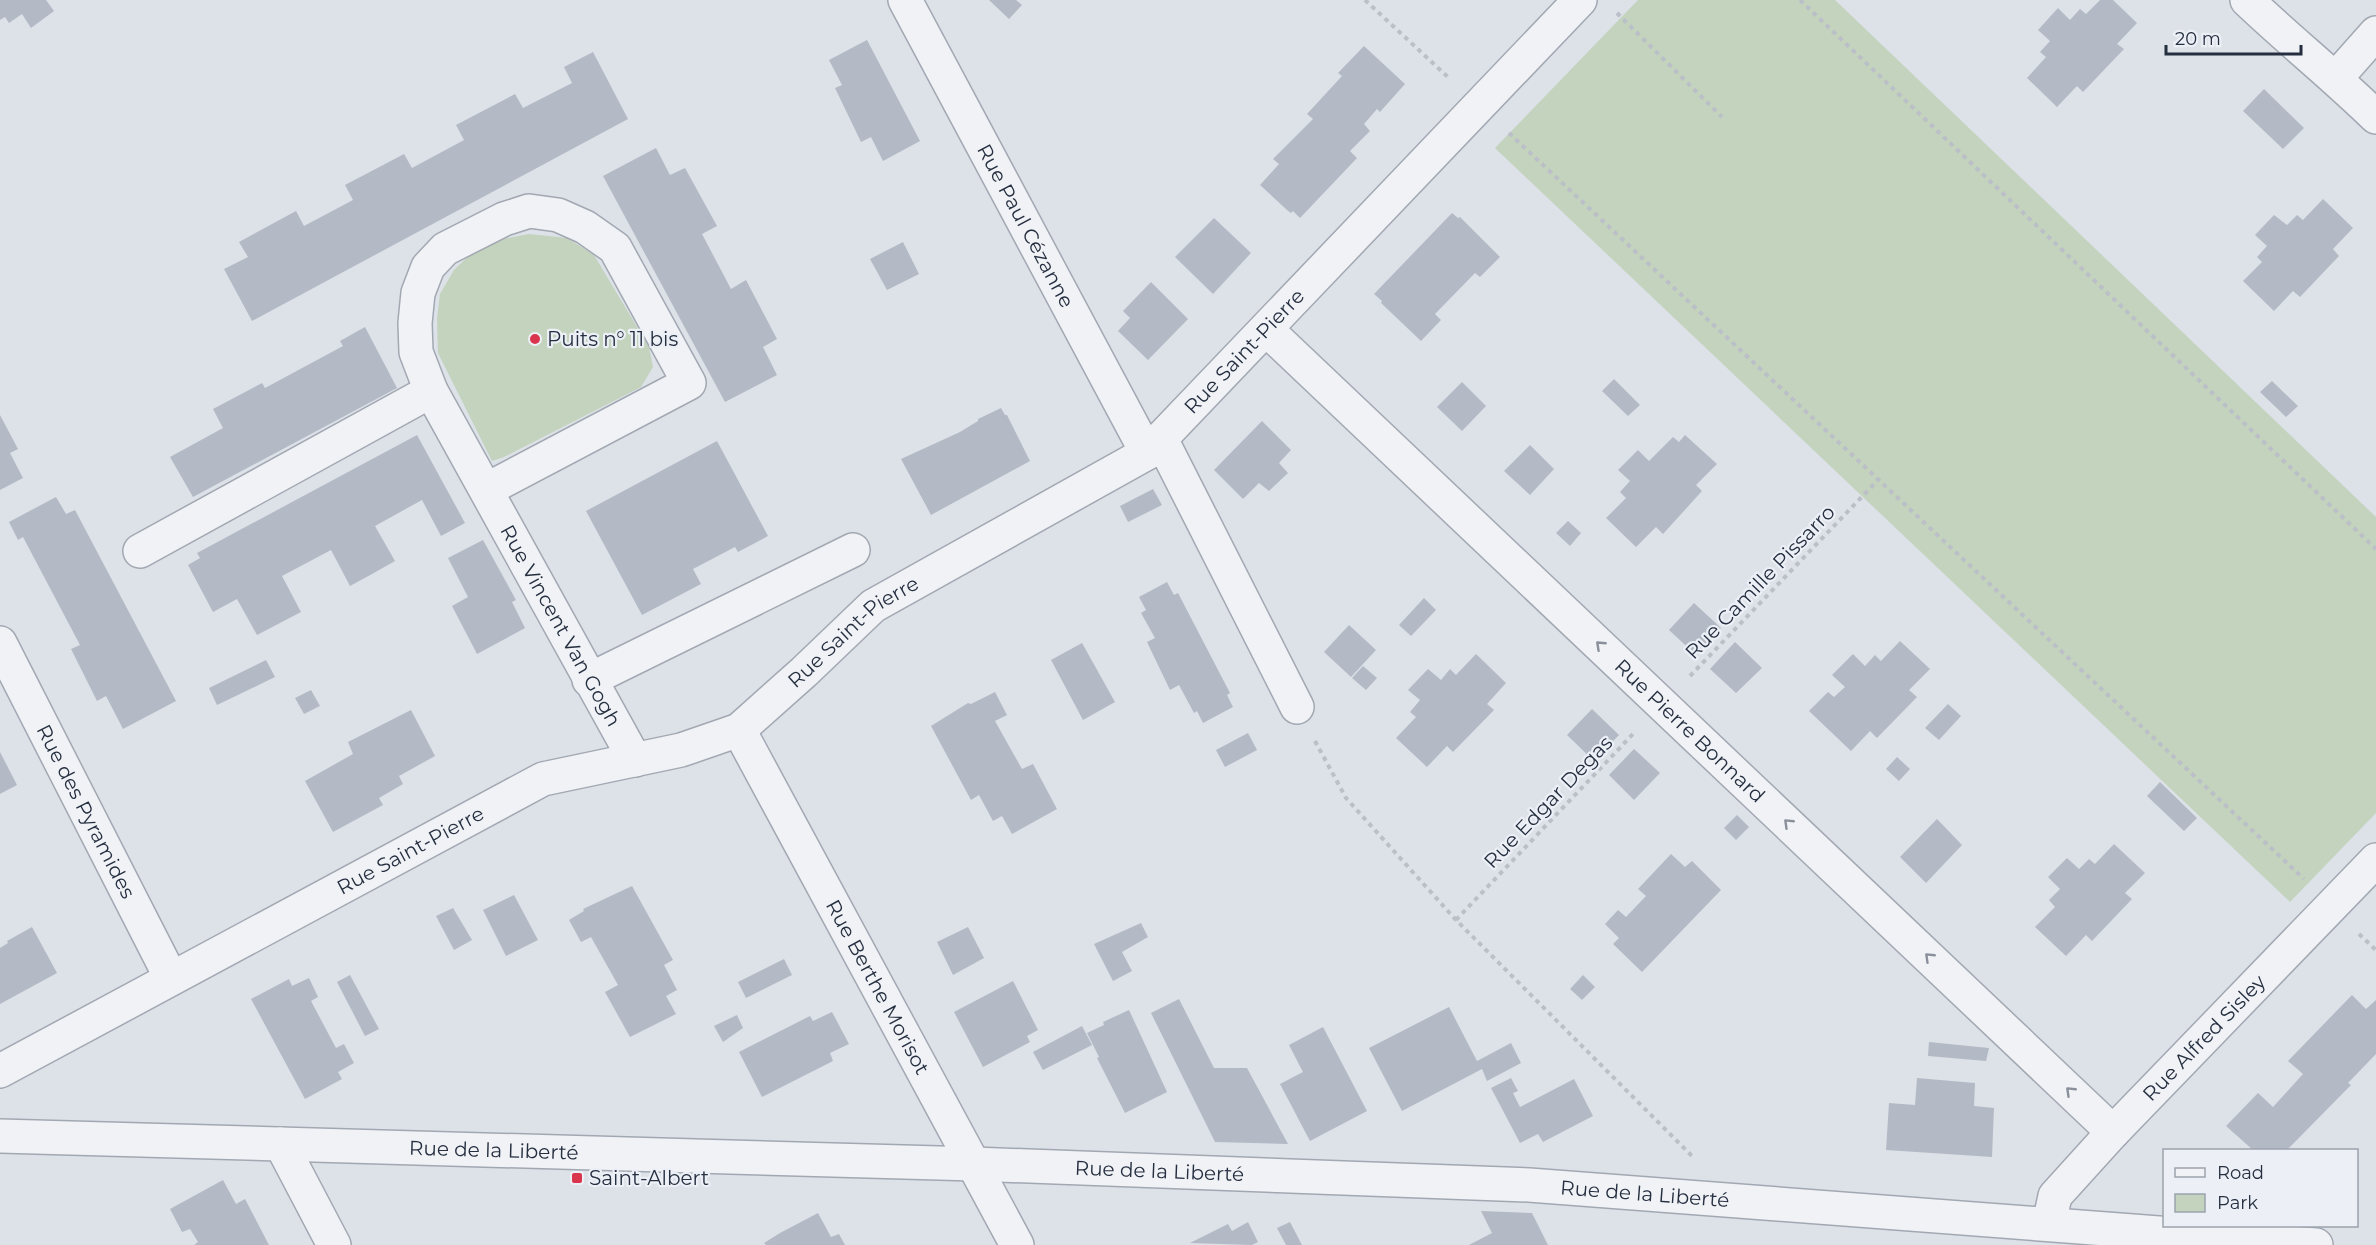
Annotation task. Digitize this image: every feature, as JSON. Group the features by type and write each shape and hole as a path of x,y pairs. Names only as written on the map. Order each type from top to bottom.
{"street":[{"name":"Rue Paul Cézanne","path":"905,0 1297,707"},
{"name":"Rue Saint-Pierre","path":"0,1071 543,779 681,750 739,730 873,606 1154,446 1580,0"},
{"path":"2247,0 2293,43 2336,78 2376,117"},
{"path":"2336,78 2376,33"},
{"name":"Rue Vincent Van Gogh","path":"486,490 689,383 615,248 585,227 558,215 529,211 504,219 445,249 428,267 418,293 416,352 431,391 635,760"},
{"name":"Rue Pierre Bonnard","path":"1266,329 2113,1132"},
{"path":"140,551 431,391"},
{"path":"589,680 853,550"},
{"name":"Rue des Pyramides","path":"0,643 171,978"},
{"name":"Rue Berthe Morisot","path":"739,730 1017,1245"},
{"name":"Rue Alfred Sisley","path":"2049,1224 2055,1197 2113,1132 2376,860"},
{"name":"Rue de la Liberté","path":"0,1136 974,1164 1528,1185 1737,1201 1992,1233 2049,1224 2316,1245"},
{"path":"280,1144 334,1245"}],"path":[{"path":"1365,0 2305,880 2326,912"},
{"path":"1800,0 2376,549"},
{"path":"1612,8 1722,117"},
{"name":"Rue Camille Pissarro","path":"1662,703 1878,480"},
{"name":"Rue Edgar Degas","path":"1456,920 1662,703"},
{"path":"1297,707 1346,798 1456,920 1737,1201"}],"green space":[{"path":"1638,0 1835,0 2376,517 2376,813 2290,902 1495,148"},
{"path":"529,234 567,238 594,255 649,347 653,367 641,387 492,461 438,353 437,319 440,294 454,270 476,249 498,240"}],"building":[{"path":"0,0 46,0 54,11 31,28 22,14 9,23 5,17 0,20"},
{"path":"989,0 1016,0 1022,5 1009,19"},
{"path":"2100,0 2113,0 2137,23 2117,44 2124,49 2083,92 2077,86 2057,107 2027,78 2046,57 2040,52 2050,41 2038,30 2058,8 2070,20 2080,9 2086,14"},
{"path":"867,40 920,141 883,161 871,137 861,142 835,88 842,85 829,60"},
{"path":"1364,46 1405,84 1380,112 1377,109 1364,124 1370,131 1350,151 1357,158 1300,218 1293,211 1291,213 1287,210 1260,185 1279,164 1273,159 1313,119 1307,114 1342,76 1338,73"},
{"path":"593,52 628,119 252,321 224,269 248,257 239,242 296,211 304,226 353,200 345,185 404,154 412,168 464,140 456,125 515,94 523,108 572,83 564,67"},
{"path":"2264,89 2304,128 2283,149 2243,111"},
{"path":"656,148 670,175 685,168 717,226 702,234 731,289 746,280 777,339 763,347 777,375 725,402 603,176"},
{"path":"2323,199 2353,228 2333,249 2339,256 2300,297 2293,291 2274,311 2243,281 2262,262 2257,257 2267,246 2255,235 2274,215 2287,225 2297,215 2303,220"},
{"path":"1452,213 1460,217 1500,257 1480,277 1475,273 1435,314 1441,320 1421,341 1374,294"},
{"path":"1214,218 1251,253 1213,294 1175,257"},
{"path":"903,242 919,274 887,290 870,259"},
{"path":"1151,282 1188,319 1148,360 1118,331 1130,318 1123,311"},
{"path":"365,327 397,388 193,497 170,457 223,428 213,409 262,383 265,388 343,346 340,341"},
{"path":"1614,379 1640,405 1628,416 1602,391"},
{"path":"2272,381 2298,406 2286,417 2260,392"},
{"path":"1462,382 1486,406 1462,431 1437,407"},
{"path":"1001,408 1007,415 1030,461 931,515 901,459 960,432 978,419"},
{"path":"0,415 18,449 10,453 23,478 0,490"},
{"path":"1262,421 1291,450 1279,463 1288,473 1269,491 1259,483 1243,499 1214,470"},
{"path":"417,435 465,523 441,536 422,500 375,526 395,561 350,586 331,550 282,576 301,612 257,635 237,599 213,612 188,565 200,558 197,553"},
{"path":"1685,435 1717,464 1696,485 1702,491 1663,534 1656,527 1636,547 1606,518 1626,498 1620,492 1630,481 1618,470 1638,450 1649,461 1673,437 1679,442"},
{"path":"717,441 768,536 738,552 735,547 693,569 701,584 642,615 586,511"},
{"path":"1530,445 1554,469 1530,495 1504,471"},
{"path":"1153,489 1162,505 1128,522 1120,506"},
{"path":"56,497 66,514 75,510 176,701 123,729 106,696 97,701 71,649 80,645 23,537 18,540 9,522"},
{"path":"1568,521 1581,533 1570,546 1556,533"},
{"path":"483,540 516,600 512,602 525,628 477,654 452,606 468,597 448,558"},
{"path":"1167,582 1174,595 1178,593 1230,693 1227,695 1233,707 1203,723 1197,711 1194,713 1179,685 1170,690 1147,642 1155,638 1141,613 1146,610 1139,597"},
{"path":"1424,598 1436,610 1411,636 1399,625"},
{"path":"1694,603 1721,628 1696,655 1669,630"},
{"path":"1349,625 1376,650 1351,677 1324,652"},
{"path":"1900,641 1930,669 1909,690 1917,697 1877,738 1870,731 1851,751 1809,711 1828,692 1834,697 1845,687 1832,675 1853,654 1865,666 1875,655 1881,661"},
{"path":"1735,642 1762,668 1736,693 1710,669"},
{"path":"1082,643 1115,702 1083,720 1051,660"},
{"path":"1476,654 1506,683 1487,704 1494,710 1453,752 1447,746 1427,767 1396,738 1416,717 1410,712 1420,700 1408,690 1428,669 1441,680 1450,669 1456,675"},
{"path":"266,660 275,677 217,705 209,688"},
{"path":"1363,666 1377,678 1366,690 1352,678"},
{"path":"311,690 320,706 304,714 295,698"},
{"path":"995,692 1007,715 995,721 1022,769 1033,764 1057,809 1012,834 1002,816 993,821 979,795 971,800 931,726 968,703 971,704"},
{"path":"1948,704 1961,716 1939,740 1925,728"},
{"path":"1592,709 1619,735 1594,761 1567,735"},
{"path":"411,710 435,756 399,776 403,784 379,798 383,805 333,832 305,781 353,754 348,742"},
{"path":"1248,733 1257,750 1225,767 1216,750"},
{"path":"1634,749 1660,773 1634,800 1609,775"},
{"path":"0,752 17,785 0,794"},
{"path":"1897,757 1910,769 1899,781 1886,769"},
{"path":"2160,782 2197,818 2184,831 2147,796"},
{"path":"1737,815 1749,827 1736,840 1724,828"},
{"path":"1937,819 1962,845 1926,883 1900,857"},
{"path":"2114,844 2145,873 2125,893 2132,899 2092,941 2086,935 2066,956 2035,927 2055,907 2049,900 2060,889 2048,877 2067,858 2079,869 2089,859 2095,864"},
{"path":"1671,854 1685,867 1692,861 1721,890 1642,972 1613,944 1619,938 1605,924 1618,910 1626,917 1646,896 1638,889"},
{"path":"632,886 673,960 664,965 677,990 666,996 676,1014 630,1037 605,992 618,985 591,937 581,942 569,920 584,911 583,909"},
{"path":"514,895 538,940 506,956 483,910"},
{"path":"453,908 472,940 454,950 436,916"},
{"path":"1141,923 1148,937 1122,952 1132,971 1113,981 1094,944"},
{"path":"32,927 57,973 0,1004 0,948 8,943 7,941"},
{"path":"968,927 984,958 953,975 937,942"},
{"path":"784,959 792,975 746,998 738,982"},
{"path":"350,975 379,1029 365,1036 337,982"},
{"path":"1583,975 1595,987 1582,1000 1570,989"},
{"path":"309,978 318,997 311,1001 336,1048 344,1044 354,1063 338,1072 342,1079 305,1099 251,999 289,979 292,986"},
{"path":"1013,981 1038,1030 1027,1036 1030,1042 983,1067 954,1012"},
{"path":"2352,995 2366,1009 2376,1000 2376,1054 2348,1083 2351,1085 2288,1149 2252,1149 2226,1126 2258,1093 2273,1107 2303,1074 2288,1061"},
{"path":"1179,999 1214,1068 1247,1068 1288,1144 1215,1142 1151,1013"},
{"path":"1449,1007 1477,1061 1511,1043 1521,1063 1487,1081 1482,1069 1402,1111 1369,1048"},
{"path":"1129,1010 1167,1092 1125,1113 1087,1033 1104,1025 1103,1022"},
{"path":"832,1012 849,1044 830,1053 833,1061 762,1097 739,1052 810,1016 813,1021"},
{"path":"737,1015 743,1028 723,1042 714,1026"},
{"path":"1082,1026 1092,1045 1043,1070 1033,1052"},
{"path":"1323,1027 1367,1111 1310,1141 1280,1084 1303,1072 1289,1045"},
{"path":"1929,1042 1989,1048 1986,1061 1928,1056"},
{"path":"1511,1078 1518,1091 1513,1093 1520,1107 1574,1079 1593,1116 1543,1142 1538,1134 1520,1143 1491,1088"},
{"path":"1917,1078 1975,1083 1974,1106 1994,1108 1992,1157 1886,1150 1889,1103 1915,1105"},
{"path":"223,1180 236,1204 245,1199 269,1245 194,1245 198,1242 190,1229 182,1232 170,1209"},
{"path":"1481,1211 1532,1213 1548,1245 1469,1245 1492,1233"},
{"path":"818,1213 831,1237 839,1234 845,1245 766,1245 764,1243 780,1233"},
{"path":"1248,1222 1258,1242 1252,1245 1190,1243 1228,1224 1232,1231"},
{"path":"1290,1222 1302,1245 1286,1245 1277,1228"}],"place":[{"name":"Puits n° 11 bis","path":"535,339"},
{"name":"Saint-Albert","path":"577,1178"}]}
